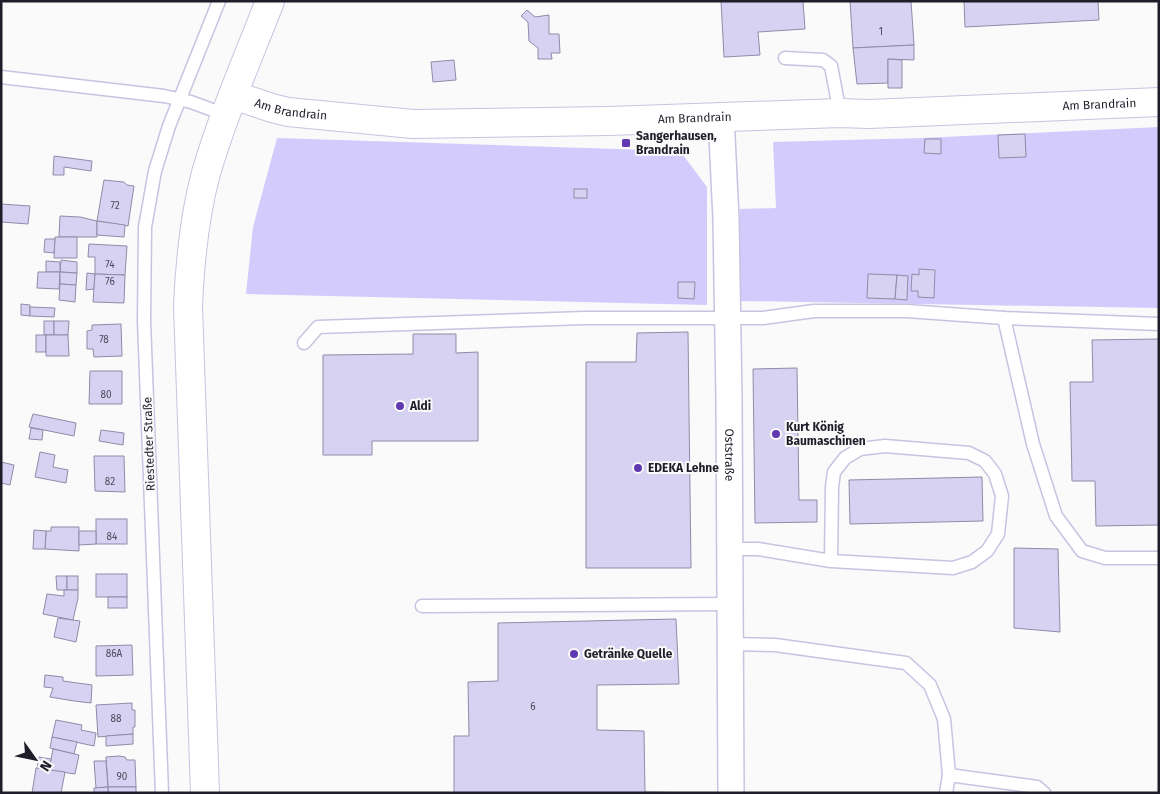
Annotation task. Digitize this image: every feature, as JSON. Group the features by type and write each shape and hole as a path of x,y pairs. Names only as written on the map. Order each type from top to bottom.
{"main road":[{"path":"205,793 188,306 192,249 200,198 211,158 270,1"},
{"name":"Am Brandrain","path":"230,105 413,124 480,124 722,116 869,114 1159,102"}],"street":[{"name":"Oststraße","path":"722,116 729,399 731,793"}],"lane":[{"name":"Riestedter Straße","path":"162,793 144,321 145,227 155,171 179,99 219,1"},
{"path":"785,58 822,60 831,66 840,113"},
{"path":"1,77 138,92 230,105"},
{"path":"304,343 318,327 585,318 763,318 814,311 907,311 1004,318 1159,324"},
{"path":"1004,318 1033,444 1056,516 1082,551 1105,558 1159,558"},
{"path":"729,549 758,549 831,561 953,568 972,562 987,551 998,534 1002,496 995,474 985,461 968,453 885,446 860,449 845,458 834,472 831,561"},
{"path":"422,606 730,604"},
{"path":"730,644 775,645 906,663 930,684 944,719 949,775 946,793"},
{"path":"949,775 1037,787 1044,793"}],"shaded area":[{"path":"1159,127 1159,308 740,301 740,209 776,208 773,142 922,138"},
{"path":"277,138 680,151 707,187 707,305 246,294 253,227"}],"building":[{"path":"721,1 803,1 805,29 758,32 760,55 724,57"},
{"path":"850,1 911,1 914,45 853,48"},
{"path":"964,1 1098,1 1099,20 965,27"},
{"path":"527,10 535,17 549,15 549,34 559,34 560,53 551,53 552,59 538,59 538,48 529,41 528,22 521,16"},
{"path":"914,45 914,60 888,59 888,83 857,84 853,48"},
{"path":"888,59 902,60 902,88 888,88"},
{"path":"454,60 456,80 433,82 431,62"},
{"path":"1025,134 1026,157 999,158 998,135"},
{"path":"925,139 941,139 941,154 924,153"},
{"path":"54,156 92,161 91,171 64,167 64,175 53,175"},
{"path":"104,180 124,182 127,185 134,186 128,226 97,221"},
{"path":"574,189 587,189 587,198 574,198"},
{"path":"1,204 30,206 28,224 1,222"},
{"path":"60,216 80,217 97,221 97,237 59,237"},
{"path":"97,221 125,225 124,237 97,235"},
{"path":"55,237 77,237 77,258 54,258"},
{"path":"45,239 55,239 54,253 44,252"},
{"path":"89,244 127,246 125,275 95,274 95,257 88,257"},
{"path":"61,260 77,262 77,273 60,272"},
{"path":"46,261 60,262 60,272 46,272"},
{"path":"919,269 935,270 934,298 918,297 918,291 911,291 912,274 919,275"},
{"path":"38,272 60,272 59,289 37,288"},
{"path":"60,272 77,273 76,285 60,284"},
{"path":"87,273 95,274 94,289 86,290"},
{"path":"95,274 125,275 124,303 93,302"},
{"path":"868,274 897,275 895,299 867,298"},
{"path":"897,275 908,276 907,300 895,299"},
{"path":"678,282 695,282 694,299 678,298"},
{"path":"60,284 76,285 75,302 59,300"},
{"path":"21,304 30,305 30,316 21,315"},
{"path":"30,307 55,308 54,317 30,316"},
{"path":"44,321 54,321 54,335 44,335"},
{"path":"54,321 69,321 68,335 54,335"},
{"path":"121,324 122,356 94,357 93,349 87,349 87,331 92,330 92,325"},
{"name":"EDEKA Lehne","path":"688,332 691,568 586,568 586,362 636,362 637,333"},
{"name":"Aldi","path":"413,334 456,334 456,353 478,352 478,441 372,441 372,455 323,455 323,355 413,354"},
{"path":"36,335 46,335 46,352 36,352"},
{"path":"46,335 68,335 69,356 46,356"},
{"path":"1159,339 1159,525 1096,526 1095,481 1072,481 1070,382 1093,382 1092,340"},
{"name":"Kurt König Baumaschinen","path":"797,368 799,500 817,500 817,522 755,523 753,369"},
{"path":"90,371 122,371 122,404 89,404"},
{"path":"33,414 76,423 74,436 29,427"},
{"path":"31,428 43,430 42,440 29,439"},
{"path":"101,430 124,433 123,445 99,441"},
{"path":"40,452 55,455 53,467 68,470 66,483 35,477"},
{"path":"94,456 124,456 125,492 95,491"},
{"path":"1,462 14,465 10,485 1,483"},
{"path":"982,477 983,521 850,524 849,480"},
{"path":"96,519 127,519 127,544 96,544"},
{"path":"51,527 79,527 79,551 45,549 46,531 51,531"},
{"path":"34,530 46,531 45,549 33,549"},
{"path":"79,531 96,531 96,544 79,545"},
{"path":"1014,548 1058,549 1060,632 1014,628"},
{"path":"96,574 127,574 127,597 96,597"},
{"path":"56,576 67,576 67,590 57,590"},
{"path":"67,576 78,576 78,590 67,590"},
{"path":"64,590 78,590 73,620 43,614 47,594 64,596"},
{"path":"108,597 127,597 127,608 108,608"},
{"path":"58,618 80,621 76,642 54,637"},
{"path":"676,619 679,684 597,685 597,730 644,731 645,792 706,793 454,793 454,736 469,736 468,682 498,681 498,623"},
{"path":"132,645 133,675 96,676 96,646"},
{"path":"45,675 63,677 63,681 92,685 91,703 50,697 53,688 44,687"},
{"path":"132,703 132,710 135,710 133,734 98,737 96,705"},
{"path":"56,720 82,725 81,730 96,733 94,746 52,737"},
{"path":"133,734 133,744 106,746 106,736"},
{"path":"52,737 77,742 74,754 50,748"},
{"path":"53,749 79,755 75,774 49,770"},
{"path":"39,757 51,759 49,770 37,768"},
{"path":"106,757 125,757 127,760 135,760 136,787 108,787"},
{"path":"94,761 106,761 108,787 96,788"},
{"path":"36,768 65,772 61,793 32,793"},
{"path":"108,787 136,787 136,793 108,793"},
{"path":"108,787 108,793 94,793 94,788"}],"place":[{"name":"Sangerhausen, Brandrain","path":"626,143"},
{"name":"Aldi","path":"400,406"},
{"name":"Kurt König Baumaschinen","path":"776,434"},
{"name":"EDEKA Lehne","path":"638,468"},
{"name":"Getränke Quelle","path":"574,654"}]}
